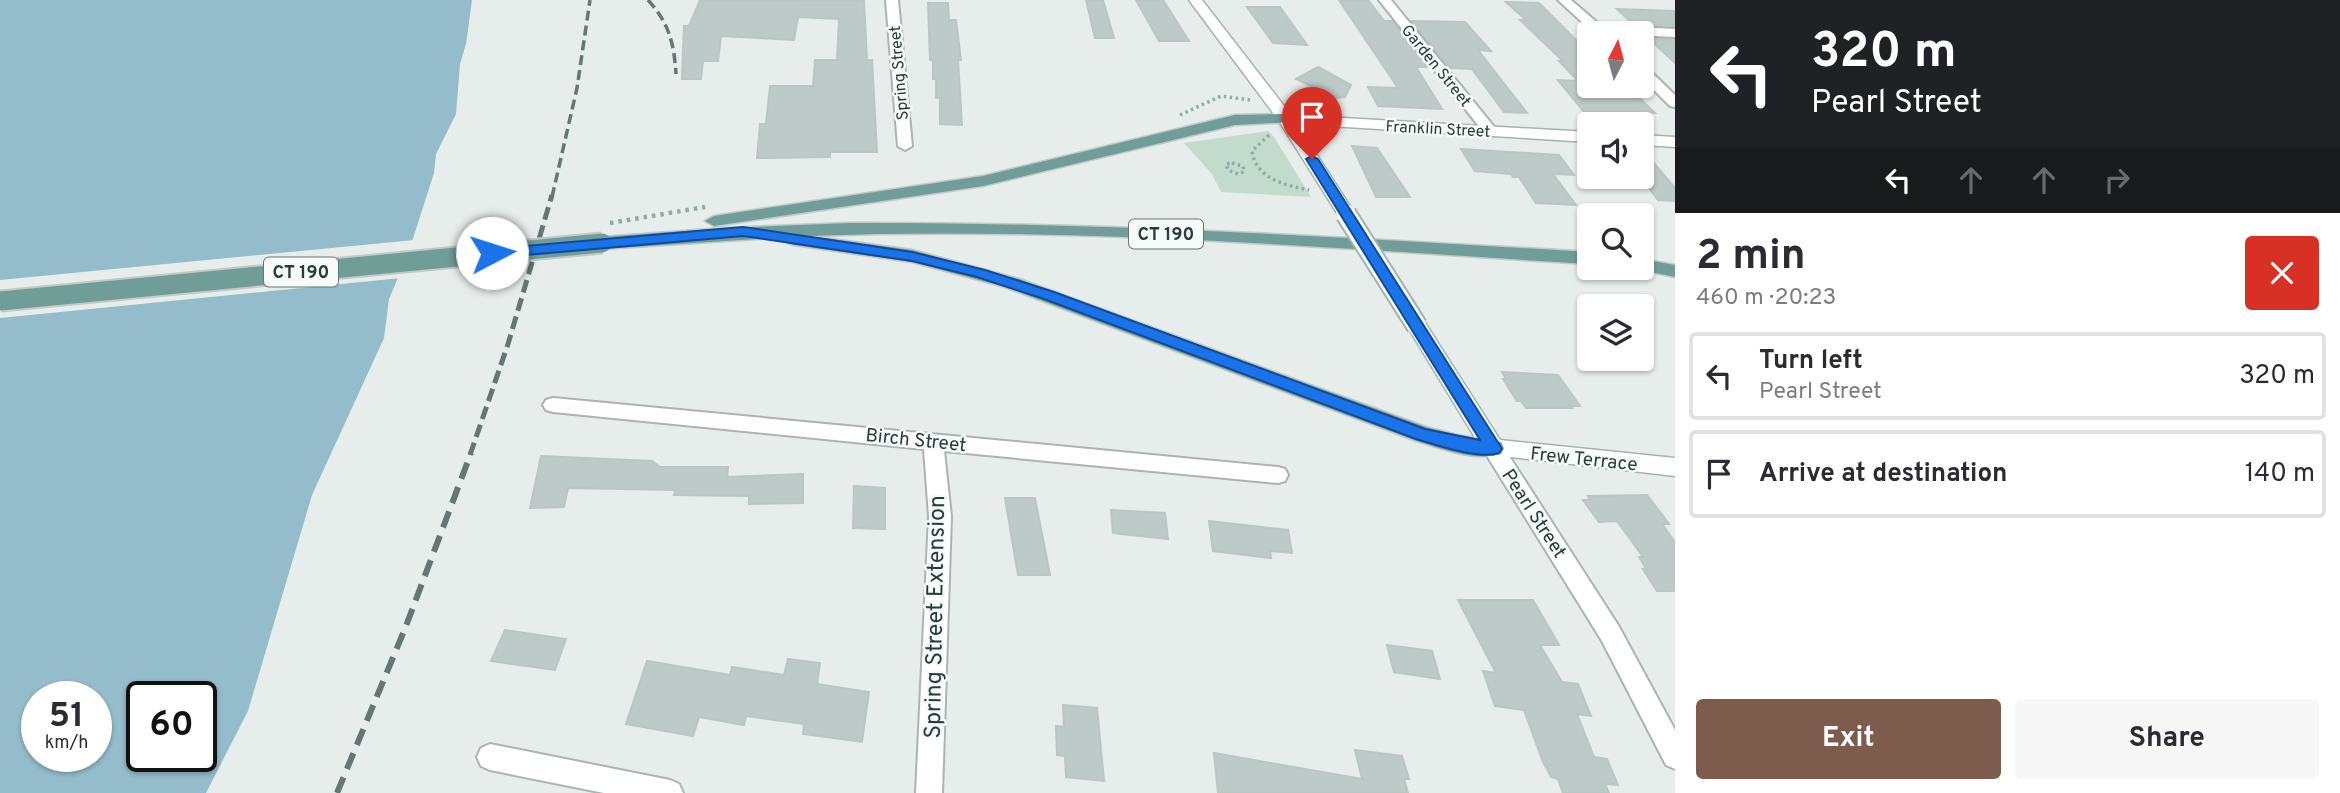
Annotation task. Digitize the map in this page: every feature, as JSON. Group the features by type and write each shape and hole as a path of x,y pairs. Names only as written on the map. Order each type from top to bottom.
{"main road":[{"path":"621,241 675,227 995,178 1235,120 1286,119"},
{"name":"CT 190","path":"0,301 621,241 743,232 881,227 1059,229 1577,257"},
{"path":"743,232 890,252 980,273 1422,434 1457,444 1493,449"},
{"path":"1654,260 1675,261"},
{"path":"1654,267 1675,271"}],"street":[{"name":"Spring Street","path":"892,0 905,146"},
{"name":"Pearl Street","path":"1195,0 1286,119 1610,633 1675,756"},
{"name":"Garden Street","path":"1385,0 1490,131"},
{"path":"1564,0 1587,21"},
{"path":"1654,32 1675,33"},
{"path":"1654,83 1675,103"},
{"name":"Franklin Street","path":"1286,119 1577,136"},
{"path":"1654,141 1675,142"},
{"name":"Birch Street","path":"553,405 1278,475"},
{"name":"Spring Street Extension","path":"929,793 940,516 933,441"},
{"name":"Frew Terrace","path":"1493,449 1675,467"},
{"path":"490,757 670,793"}],"path":[{"path":"1175,117 1221,96 1253,101"},
{"path":"1275,134 1267,136 1253,148 1251,155 1254,164 1271,178 1309,191"},
{"path":"1232,163 1243,166 1244,172 1238,174 1227,170 1226,164 1232,163"},
{"path":"602,223 716,206"}],"green space":[{"path":"1268,131 1311,197 1221,192 1212,174 1184,143"}],"water":[{"path":"0,0 472,0 466,44 460,64 456,114 436,154 434,173 408,254 389,299 384,338 312,495 248,711 217,772 217,681 126,681 126,772 217,772 206,793 0,793"}],"pier":[{"path":"414,240 401,278 0,318 0,280"}],"building":[{"path":"700,0 864,1 867,60 872,60 877,152 830,152 830,157 757,158 760,124 766,124 770,86 813,86 815,60 837,60 839,19 798,17 794,40 721,36 718,61 703,61 701,79 682,79 684,26 689,26"},
{"path":"1086,0 1103,0 1114,38 1095,38"},
{"path":"1136,0 1163,0 1189,41 1159,41"},
{"path":"1339,0 1368,0 1384,21 1392,21 1429,67 1416,67 1442,109 1378,106 1368,87 1398,88"},
{"path":"1506,2 1539,3 1577,41 1577,80 1559,61 1563,61 1520,20 1526,20"},
{"path":"928,3 948,3 949,20 956,20 961,60 958,60 962,125 940,124 940,98 936,98 933,60 930,60"},
{"path":"1247,7 1280,7 1307,45 1273,43"},
{"path":"1617,9 1675,11 1675,26 1654,25 1654,21 1630,21"},
{"path":"1411,21 1465,22 1491,51 1478,50 1527,113 1504,112 1472,69 1450,68"},
{"path":"1654,38 1675,40 1675,63 1654,44"},
{"path":"1318,67 1351,85 1345,97 1336,98 1296,79"},
{"path":"1558,80 1577,81 1577,98 1639,98 1654,112 1584,112"},
{"path":"1352,146 1377,148 1410,197 1376,197"},
{"path":"1461,149 1559,155 1574,175 1553,174 1576,205 1536,203 1519,177 1475,171"},
{"path":"1654,163 1675,188 1675,201 1658,200 1650,189 1654,189"},
{"path":"1502,372 1558,375 1580,406 1526,408 1521,401 1517,401 1503,379 1506,379"},
{"path":"541,456 652,461 660,467 728,467 727,477 803,474 803,503 749,504 749,496 674,495 675,490 568,488 564,507 530,508"},
{"path":"854,486 885,488 885,529 853,528"},
{"path":"1647,495 1669,524 1662,524 1675,542 1675,591 1657,591 1643,569 1647,570 1639,557 1643,557 1617,521 1599,522 1583,500 1590,500 1588,496"},
{"path":"1005,498 1035,498 1050,575 1018,575"},
{"path":"1111,510 1165,513 1168,539 1113,533"},
{"path":"1209,521 1288,530 1292,553 1270,551 1271,558 1213,551"},
{"path":"1458,600 1533,600 1559,645 1540,645 1562,682 1578,684 1591,716 1577,714 1594,757 1607,759 1618,785 1605,784 1609,793 1563,793 1558,779 1551,777 1543,762 1524,710 1495,706 1483,671 1496,673"},
{"path":"505,630 566,639 555,670 491,661"},
{"path":"1387,645 1432,651 1440,679 1394,672"},
{"path":"788,659 820,663 817,684 869,692 862,742 803,734 804,724 746,716 744,725 699,717 693,736 626,724 647,661 730,675 732,667 784,675"},
{"path":"1063,705 1097,708 1104,781 1066,777 1065,756 1057,755 1056,726 1064,727"},
{"path":"1355,750 1402,756 1409,779 1404,779 1408,793 1218,793 1214,753 1362,779"}],"railway":[{"path":"552,197 577,88 590,0"},
{"path":"648,0 661,17 669,34 676,74"},
{"path":"470,455 508,344 552,195"},
{"path":"337,793 406,626 471,453"}],"route":[{"path":"492,253 743,232 912,256 1012,283 1438,440 1493,449 1312,159"}]}
